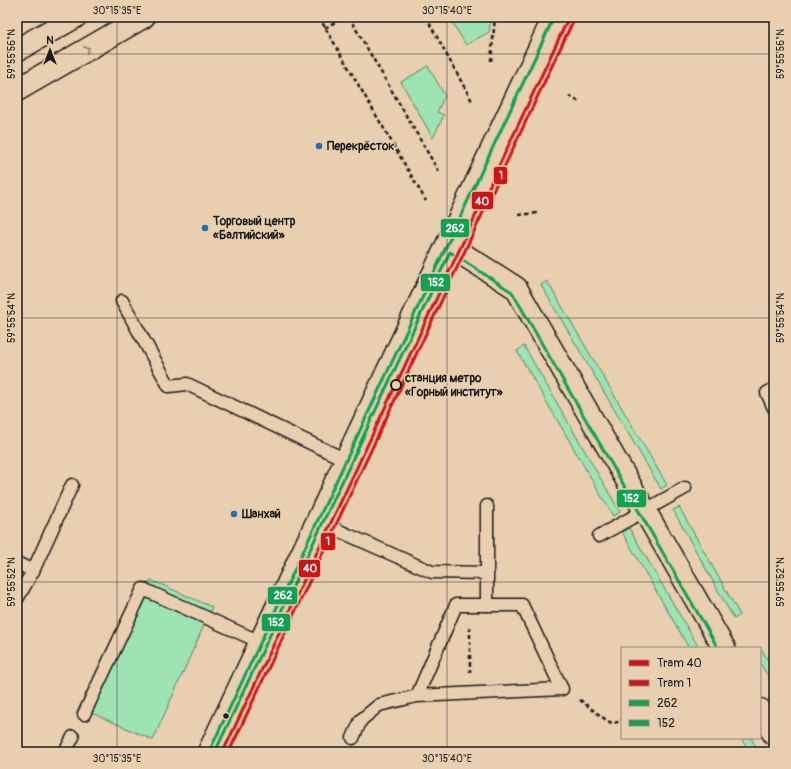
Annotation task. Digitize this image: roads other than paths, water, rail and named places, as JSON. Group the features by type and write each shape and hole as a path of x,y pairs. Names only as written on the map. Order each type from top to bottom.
{"street":[{"path":"17,50 75,17"},
{"path":"17,90 143,17"},
{"path":"209,752 554,17"},
{"path":"448,245 516,288 723,647"},
{"path":"761,712 774,734"}],"lane":[{"path":"122,301 169,386 187,384 346,460"},
{"path":"774,389 767,393 774,408"},
{"path":"17,599 33,571 72,485"},
{"path":"599,536 685,488"},
{"path":"487,506 487,605"},
{"path":"317,521 432,572 487,573"},
{"path":"17,563 33,571"},
{"path":"84,714 143,589 260,642"},
{"path":"353,738 361,720 379,705 417,696 562,689 522,605 456,605 417,696"},
{"path":"65,752 73,737"}],"tram line":[{"name":"40","path":"223,752 569,17"},
{"name":"1","path":"229,752 574,19"}],"place":[{"name":"Перекрёсток","path":"319,146"},
{"name":"Торговый центр «Балтийский»","path":"205,228"},
{"name":"станция метро «Горный институт»","path":"396,385"},
{"name":"Шанхай","path":"234,514"}]}
